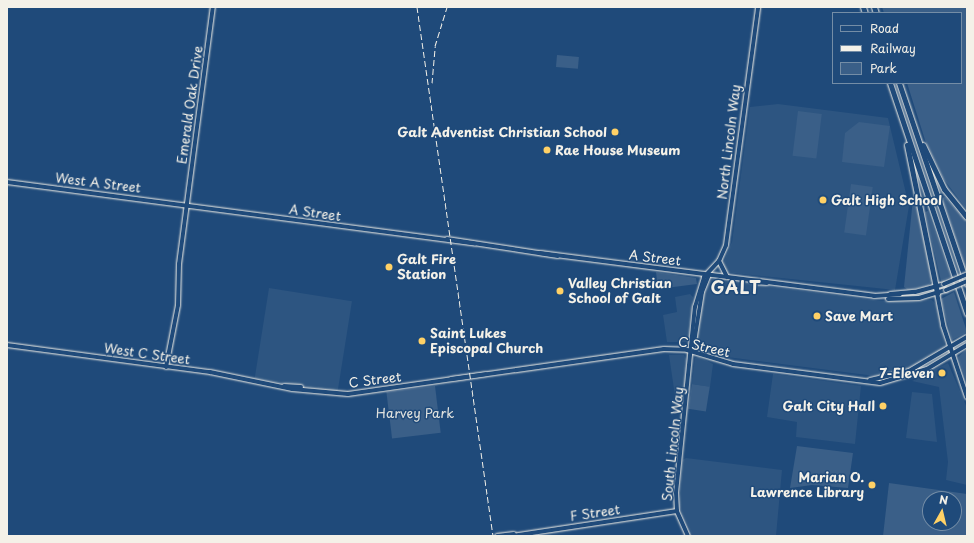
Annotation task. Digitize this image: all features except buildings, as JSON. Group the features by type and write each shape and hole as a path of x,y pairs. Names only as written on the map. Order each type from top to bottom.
{"highway":[{"path":"890,84 967,313"},
{"path":"899,84 967,282"},
{"path":"907,107 941,183 967,217"},
{"path":"902,118 937,293"}],"street":[{"name":"Emerald Oak Drive","path":"166,366 178,306 179,264 213,7"},
{"name":"North Lincoln Way","path":"709,275 719,261 727,239 758,7"},
{"name":"West A Street","path":"7,182 187,206"},
{"name":"A Street","path":"187,206 901,300 937,293 967,282"},
{"path":"719,261 728,278"},
{"name":"A Street","path":"874,296 900,294 936,287 967,274"},
{"name":"South Lincoln Way","path":"688,536 677,512 676,493 692,351 702,292 709,275"},
{"path":"937,293 952,354 967,397"},
{"name":"C Street","path":"870,380 909,371 965,338"},
{"name":"West C Street","path":"7,345 166,366 284,386"},
{"name":"C Street","path":"284,386 348,394 658,349 692,351 733,364 870,380 880,383 905,378 952,354 966,345"},
{"name":"F Street","path":"497,536 514,535 677,512"}],"shaded area":[{"name":"Galt High School","path":"778,104 888,118 909,206 895,290 725,272 723,264 732,242 750,107"},
{"path":"712,279 881,301 932,300 937,305 945,347 909,368 875,376 719,356 695,346 704,289"},
{"path":"269,288 352,301 338,392 255,379"},
{"path":"690,294 693,297 688,342 667,342 663,315 677,312 675,297"},
{"path":"669,355 684,355 687,361 683,394 675,396"},
{"path":"699,357 713,364 710,387 692,384 695,358"},
{"path":"948,363 967,408 967,485 946,480 948,462 939,387 912,381"},
{"path":"773,374 861,386 855,444 796,437 797,422 767,417"},
{"path":"912,392 932,394 937,442 906,438"},
{"path":"686,458 782,470 776,536 693,536 679,506 682,460"}],"green space":[{"path":"882,7 967,7 967,210 943,178 925,140 907,84 962,84 962,12 884,12"},
{"path":"557,55 579,57 578,69 556,67"},
{"path":"798,111 822,114 816,159 793,156"},
{"path":"859,122 890,126 884,167 842,162 845,133"},
{"path":"851,184 873,187 866,236 844,233"},
{"path":"914,189 932,281 928,286 908,290 904,287"},
{"path":"945,197 967,222 966,270 942,198"},
{"path":"928,211 951,277 941,281 925,212"},
{"path":"656,272 696,278 697,284 658,289"},
{"path":"954,292 967,332 952,340 941,299"},
{"path":"967,349 967,383 958,357"},
{"path":"692,384 710,387 706,412 688,409"},
{"name":"Harvey Park","path":"435,386 441,433 392,439 386,392"},
{"path":"797,446 853,453 848,488 812,485 790,488"},
{"path":"889,483 946,491 922,491 922,531 962,531 962,493 967,494 967,536 883,536"}],"railway":[{"path":"417,7 493,536"},
{"path":"432,83 435,46 447,7"}],"place":[{"name":"Galt Adventist Christian School","path":"615,132"},
{"name":"Rae House Museum","path":"547,150"},
{"name":"Galt High School","path":"823,200"},
{"name":"Galt Fire Station","path":"389,267"},
{"name":"Valley Christian School of Galt","path":"560,291"},
{"name":"Save Mart","path":"817,316"},
{"name":"Saint Lukes Episcopal Church","path":"422,341"},
{"name":"7-Eleven","path":"942,373"},
{"name":"Galt City Hall","path":"883,406"},
{"name":"Marian O. Lawrence Library","path":"872,485"}],"district":[{"name":"GALT","path":"736,288"}]}
